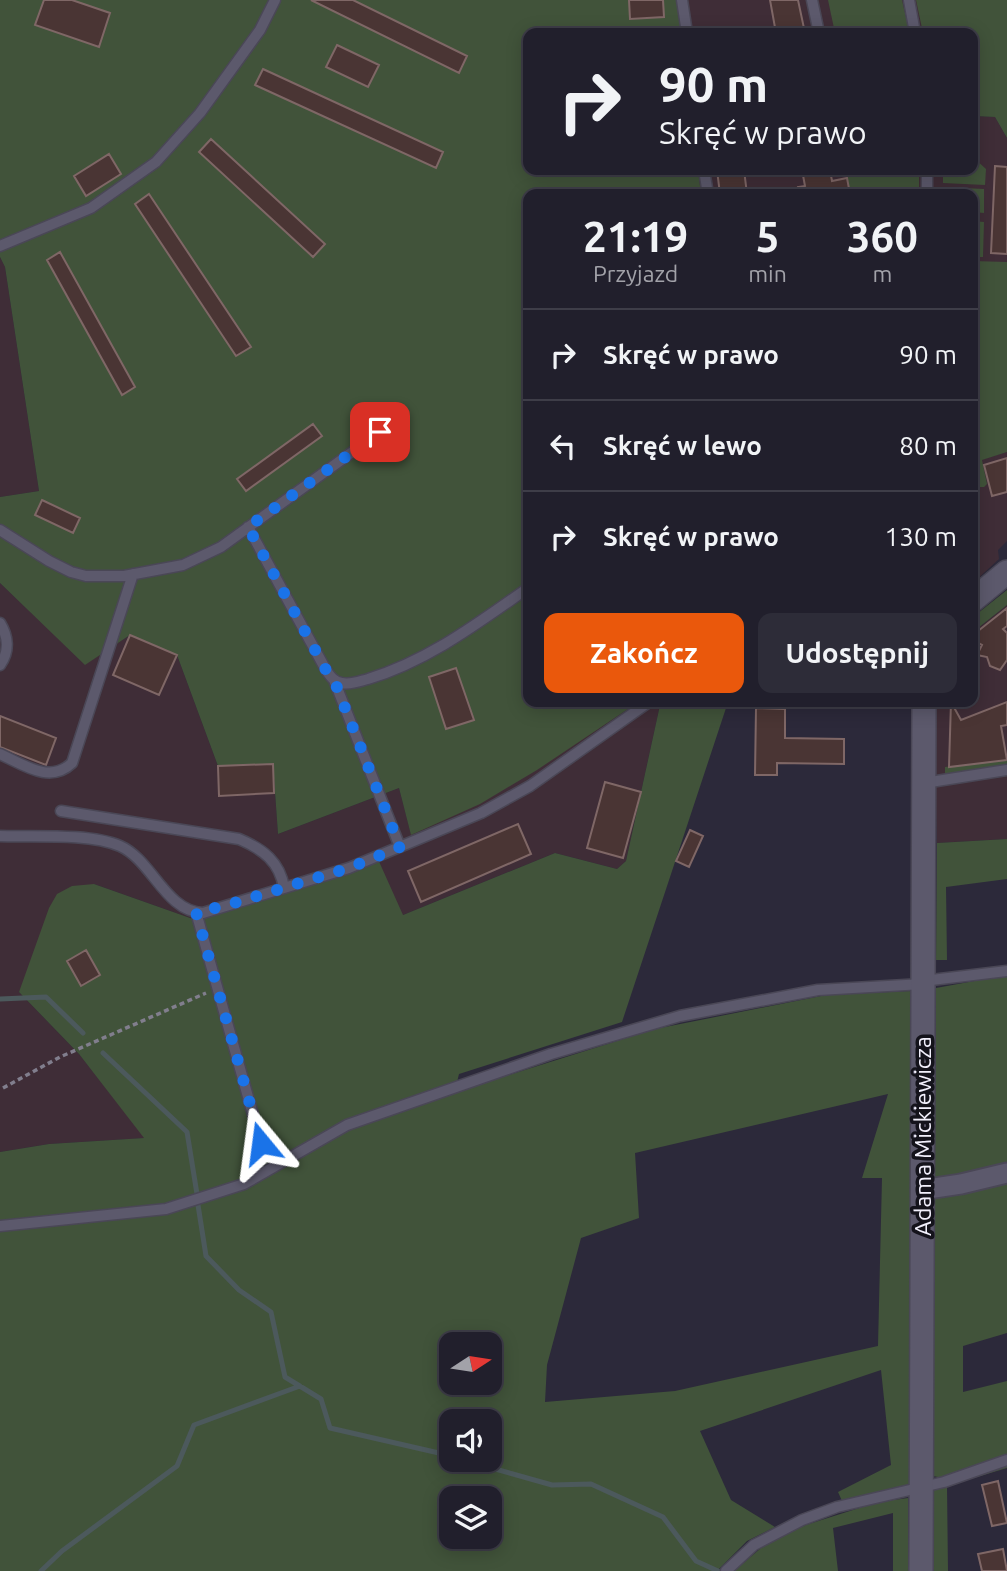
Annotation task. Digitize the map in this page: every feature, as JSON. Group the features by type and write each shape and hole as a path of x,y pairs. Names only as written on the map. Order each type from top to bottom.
{"street":[{"path":"978,596 1007,572"},
{"name":"Adama Mickiewicza","path":"921,1571 923,707"},
{"path":"921,1190 1007,1173"}],"lane":[{"path":"0,246 91,208 156,162 200,113 260,30 275,0"},
{"path":"682,0 686,28"},
{"path":"812,0 818,28"},
{"path":"909,0 914,28"},
{"path":"0,530 49,561 86,576 134,574 183,565 221,547 380,432"},
{"path":"248,527 334,680 400,847"},
{"path":"0,754 49,774 58,773 72,763 134,574"},
{"path":"334,680 342,684 352,684 410,663 454,639 523,591"},
{"path":"0,623 5,631 7,650 0,664"},
{"path":"0,836 85,839 117,845 139,858 180,904 203,913 349,868 481,813 511,797 642,707"},
{"path":"923,783 1007,770"},
{"path":"61,811 239,839 256,848 277,865 284,888"},
{"path":"196,912 261,1143"},
{"path":"0,1226 166,1209 202,1198 244,1184 347,1125 551,1054 680,1016 818,990 923,983 1007,971"},
{"path":"730,1568 754,1545 803,1520 837,1507 944,1482 1007,1460"}],"path":[{"path":"3,1088 60,1057 217,988"}],"shaded area":[{"path":"682,0 936,0 935,28 686,28"},
{"path":"978,116 995,117 1007,138 1007,277 978,276 978,189 573,189 631,175 978,175"},
{"path":"0,257 5,267 39,491 0,497"},
{"path":"1007,452 1007,541 998,550 999,559 978,578 978,461"},
{"path":"0,583 85,664 130,635 177,655 218,766 273,764 278,834 399,788 411,834 628,707 660,707 626,861 617,869 555,853 403,915 224,907 193,919 94,884 19,992 79,1054 145,1138 49,1144 0,1152"},
{"path":"1007,605 1007,839 937,843 933,707 978,707 978,628"}],"green space":[{"path":"0,0 682,0 686,28 523,28 523,175 699,175 700,189 523,189 523,707 631,707 537,770 480,804 411,835 399,788 278,834 273,764 218,766 177,655 130,635 85,665 0,583 0,497 39,491 5,267 0,257"},
{"path":"828,0 902,0 909,28 834,28"},
{"path":"916,0 1007,0 1007,138 995,117 978,116 978,28 922,28"},
{"path":"978,162 986,169 985,185 943,183 943,175 978,175"},
{"path":"849,175 919,175 919,189 849,189"},
{"path":"943,187 984,189 984,213 978,212 978,189"},
{"path":"978,221 984,222 983,257 978,257"},
{"path":"978,261 1007,262 1007,452 982,460 987,484 978,487"},
{"path":"1007,590 1007,605 978,628 978,613"},
{"path":"660,707 726,707 622,1022 459,1074 456,1086 464,1089 655,1029 826,995 911,991 910,1484 842,1501 838,1492 891,1465 881,1370 700,1431 731,1500 775,1527 747,1541 717,1571 0,1571 0,1152 49,1144 144,1138 79,1054 19,992 49,908 57,894 72,886 94,884 193,919 377,857 403,915 555,853 617,869 626,861","holes":["888,1094 862,1178 882,1178 878,1346 675,1391 545,1402 547,1365 581,1238 639,1218 635,1153"]},
{"path":"1007,760 1007,776 977,780 974,771 945,774 945,767"},
{"path":"1007,839 1007,879 946,887 947,960 936,960 937,843"},
{"path":"1007,975 1007,1169 935,1180 936,988"},
{"path":"1007,1177 1007,1333 963,1346 963,1392 1007,1381 1007,1455 951,1477 933,1476 935,1197"},
{"path":"1007,1463 1007,1468 947,1486 948,1571 933,1571 933,1490"},
{"path":"908,1498 908,1571 893,1571 893,1513 833,1528 838,1571 734,1571 761,1548 790,1530 878,1502"}],"building":[{"path":"44,0 72,0 110,13 99,47 35,25"},
{"path":"311,0 353,0 467,56 459,73"},
{"path":"629,0 663,0 664,17 630,19"},
{"path":"770,0 798,0 804,28 775,28"},
{"path":"337,45 379,65 368,87 326,67"},
{"path":"263,69 443,152 436,168 255,85"},
{"path":"211,139 325,244 313,257 199,152"},
{"path":"109,154 121,174 86,196 74,176"},
{"path":"995,166 1007,167 1007,254 991,253"},
{"path":"718,175 745,175 746,189 719,189"},
{"path":"803,175 831,175 832,181 847,178 849,189 798,189 805,186"},
{"path":"149,194 251,347 236,356 135,204"},
{"path":"60,252 135,387 122,395 47,260"},
{"path":"313,424 322,436 246,491 237,479"},
{"path":"1007,458 1007,492 992,496 984,465"},
{"path":"42,500 80,518 73,533 35,515"},
{"path":"1007,608 1007,626 1003,629 1007,633 1007,660 1000,670 990,666 987,657 978,655 982,645 978,643 978,631"},
{"path":"130,635 177,655 159,695 113,675"},
{"path":"456,668 474,720 446,729 429,677"},
{"path":"1007,702 1007,725 1001,726 1007,760 949,767 951,707 954,707 961,720"},
{"path":"756,708 785,709 785,738 844,739 844,764 777,763 777,775 755,775"},
{"path":"0,716 56,738 46,765 0,747"},
{"path":"273,764 274,793 219,796 218,766"},
{"path":"605,782 641,792 623,858 587,848"},
{"path":"518,824 531,854 421,902 408,871"},
{"path":"690,830 703,836 689,867 676,861"},
{"path":"86,950 100,975 81,986 67,961"},
{"path":"998,1481 1007,1523 992,1526 982,1485"},
{"path":"1003,1549 1007,1571 982,1571 978,1554"}],"waterway":[{"path":"0,999 46,997 83,1033"},
{"path":"103,1053 187,1132 197,1194"},
{"path":"198,1205 206,1256 239,1290 271,1312 285,1377 321,1399 330,1428 439,1453"},
{"path":"41,1571 62,1551 177,1466 194,1425 300,1386"},
{"path":"502,1471 552,1485 591,1484 663,1517 696,1561 718,1571"}],"route":[{"path":"261,1143 196,912 203,913 349,868 400,847 334,680 248,527 380,432"}]}
